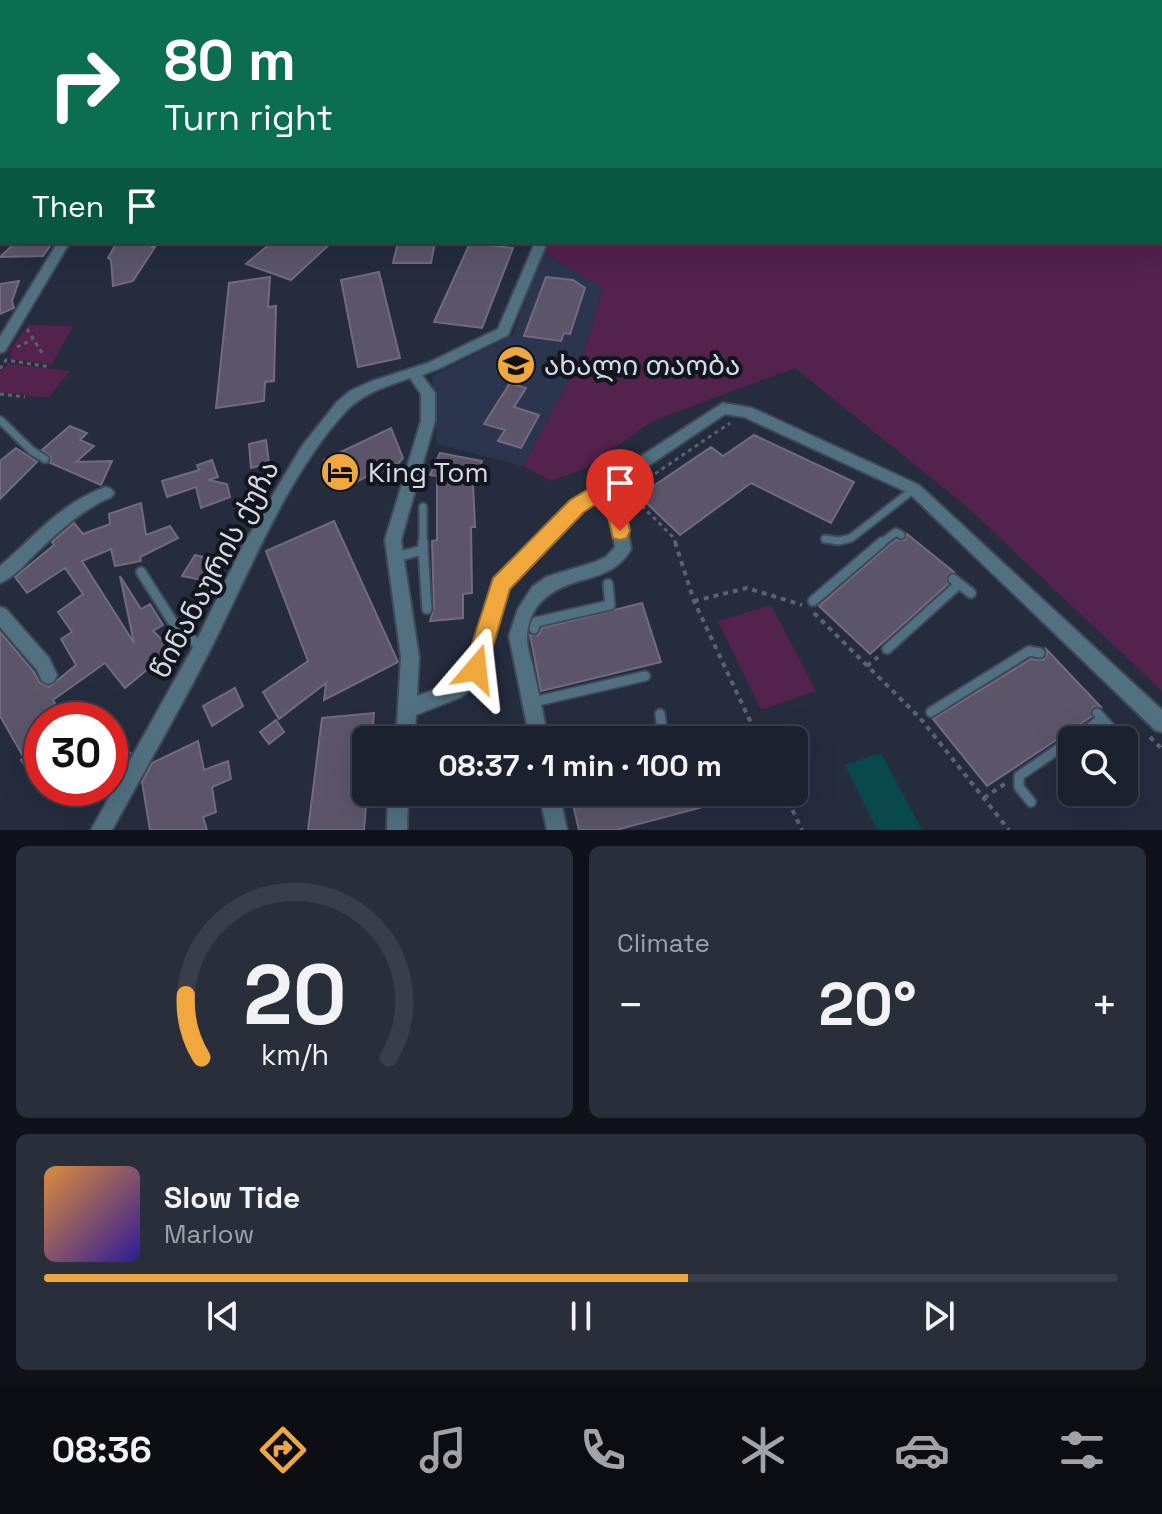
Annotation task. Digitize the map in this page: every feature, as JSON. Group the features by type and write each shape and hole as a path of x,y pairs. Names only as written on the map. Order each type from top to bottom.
{"street":[{"path":"5,348 63,244"},
{"name":"წინანაურის ქუჩა","path":"101,830 202,648 248,552 307,450 355,395 412,371 433,366 503,332 540,245"},
{"path":"407,726 410,657 393,540 428,421 428,393 412,371"},
{"path":"409,708 455,691 467,681 476,669 501,584 577,506 723,408 747,412 914,489 1162,723"},
{"path":"536,726 518,636 521,621 549,580 608,565 623,549 617,514 597,492"},
{"path":"0,576 74,510 92,497 106,493"},
{"path":"0,615 43,664 48,675"},
{"path":"397,830 398,806"},
{"path":"552,806 557,830"}],"lane":[{"path":"0,420 32,451 45,459"},
{"path":"825,539 839,541 851,538 914,489"},
{"path":"423,507 427,609"},
{"path":"813,601 890,535 896,532 901,535"},
{"path":"396,557 423,550"},
{"path":"141,572 186,640 202,648"},
{"path":"887,649 956,581 971,593"},
{"path":"534,629 536,622 610,605 608,584"},
{"path":"931,712 1029,651 1040,653"},
{"path":"531,703 549,694 645,676"},
{"path":"660,714 662,726"},
{"path":"1087,726 1100,716 1109,726"},
{"path":"1031,802 1019,787 1017,779 1058,748"}],"path":[{"path":"25,326 42,353"},
{"path":"5,348 33,340"},
{"path":"0,369 6,360 50,367"},
{"path":"0,394 25,397"},
{"path":"694,601 747,588 807,606 920,718 1009,830"},
{"path":"984,798 1011,779 1017,779"},
{"path":"791,806 802,830"}],"shaded area":[{"path":"532,244 1162,244 1162,691 966,506 795,368 653,421 584,469 551,481 523,466 583,354 603,289"},
{"name":"ახალი თაობა","path":"542,251 603,288 583,354 523,466 437,444 432,376 513,335"},
{"path":"28,325 73,326 52,365 9,359 12,351 9,351"},
{"path":"8,363 70,371 48,398 0,392 0,372"},
{"path":"771,605 816,691 761,710 718,621"},
{"path":"881,753 922,830 877,830 845,765"}],"building":[{"path":"14,244 52,244 43,256 0,257"},
{"path":"116,244 154,244 152,247 155,247 133,281 113,286 111,260 108,258"},
{"path":"270,244 330,244 291,280 246,264"},
{"path":"398,244 435,244 431,263 393,263"},
{"path":"470,244 513,248 482,328 434,322"},
{"path":"379,272 400,358 358,367 341,280"},
{"path":"270,277 268,307 276,306 274,381 265,382 264,401 216,408 229,283"},
{"path":"546,277 573,280 585,288 570,334 564,333 561,341 524,336"},
{"path":"19,281 12,301 14,308 0,314 0,284"},
{"path":"510,383 526,388 514,407 539,415 521,448 498,441 505,430 484,424"},
{"path":"70,426 87,433 80,440 94,446 76,462 112,461 101,485 50,463 51,457 42,450"},
{"path":"391,428 403,458 394,468 384,471 382,468 351,485 348,480 339,484 324,460"},
{"path":"754,435 854,482 831,523 751,483 680,535 639,496 711,447 723,456"},
{"path":"266,440 269,463 251,468 249,444"},
{"path":"16,448 37,462 0,499 0,461"},
{"path":"440,453 482,461 473,484 472,593 463,594 463,618 430,621 434,608 432,541 437,540 437,476 430,475"},
{"path":"212,460 218,477 208,480 227,484 230,497 201,508 196,487 167,497 162,481 199,470 197,465"},
{"path":"141,503 146,535 170,526 178,538 140,557 141,561 115,566 111,549 82,561 134,643 120,576 141,609 150,604 163,625 153,631 172,649 125,688 105,663 54,702 24,702 24,758 0,716 0,632 39,682 49,687 76,665 61,639 72,632 58,612 83,594 65,568 27,593 15,577 54,545 52,542 74,523 83,534 110,524 109,514"},
{"path":"334,521 398,662 324,700 326,683 279,719 263,692 308,661 266,551"},
{"path":"907,534 954,572 947,575 948,584 870,654 819,606 889,545 896,540 905,540"},
{"path":"195,555 225,562 212,582 182,576"},
{"path":"642,603 661,662 541,691 530,635 539,635 542,628"},
{"path":"1046,649 1101,707 1093,707 1091,717 1077,726 1058,726 1058,739 987,786 933,719 1031,659 1043,660 1047,655"},
{"path":"235,688 243,706 212,726 203,706"},
{"path":"374,713 373,726 352,726 352,806 366,806 364,830 308,830 322,718"},
{"path":"276,720 284,732 269,744 260,732"},
{"path":"198,741 204,770 228,761 231,779 212,787 216,812 203,817 207,830 150,830 142,782 152,763"},
{"path":"573,806 706,806 616,830 579,830"}],"place":[{"name":"ახალი თაობა","path":"516,365"},
{"name":"King Tom","path":"340,472"}],"route":[{"path":"476,669 501,584 577,506 597,492 617,514 620,531"}]}
